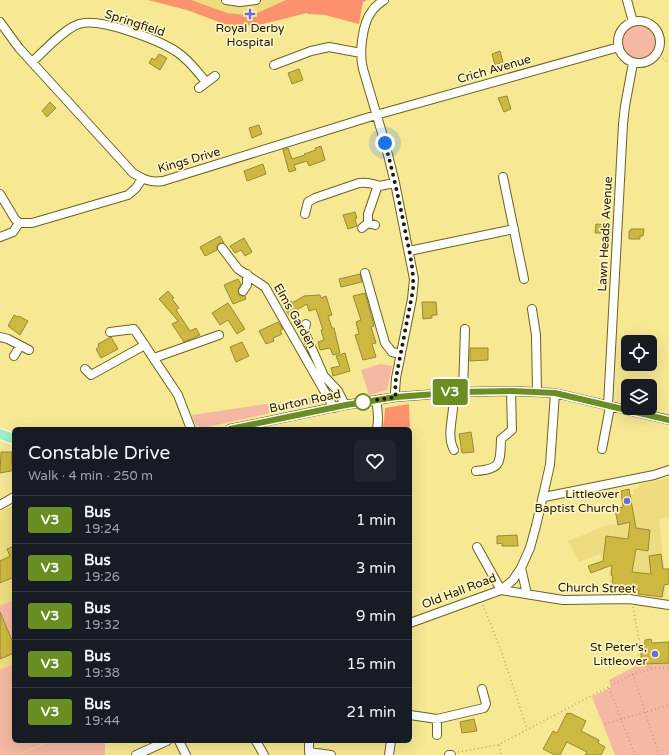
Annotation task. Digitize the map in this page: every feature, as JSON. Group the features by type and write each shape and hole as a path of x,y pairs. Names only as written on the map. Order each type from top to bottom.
{"main road":[{"path":"0,434 12,438"}],"street":[{"path":"226,0 240,2 256,0"},
{"path":"384,0 373,9 369,15 364,29 361,53 362,65 395,183 414,279 396,378 396,397"},
{"path":"627,0 633,22"},
{"path":"640,21 648,23 658,31 660,38 659,46 655,55 644,63 633,63 624,57 619,47 618,40 622,30 627,24 640,21"},
{"name":"Springfield","path":"32,62 72,27 80,23 90,22 136,33 176,51 206,82"},
{"name":"Kings Drive","path":"0,24 19,48 133,173 142,179 153,182 163,181 376,115"},
{"path":"274,64 311,51 329,47 361,53"},
{"name":"Crich Avenue","path":"376,115 619,47"},
{"name":"Lawn Heads Avenue","path":"602,449 609,407 623,124 633,63"},
{"path":"199,88 215,76"},
{"path":"504,177 524,279"},
{"path":"0,194 14,219 19,223 32,223 128,195 136,188 142,179"},
{"path":"304,214 308,202 315,198 359,183 373,183 378,186 395,183"},
{"path":"368,225 368,214 378,186"},
{"path":"0,238 13,232 19,223"},
{"path":"409,251 514,229"},
{"name":"Elms Garden","path":"222,248 234,264 265,287 334,408"},
{"path":"365,273 386,343 392,352 401,354"},
{"path":"243,291 247,285 247,274"},
{"path":"532,309 536,336 536,392"},
{"path":"306,324 304,331 319,366 324,376 338,391 346,405"},
{"path":"463,392 465,329"},
{"path":"110,332 134,330 145,344 178,395 189,427"},
{"path":"154,358 219,335"},
{"path":"4,338 29,350"},
{"path":"85,369 91,375 145,344"},
{"path":"14,356 20,346"},
{"path":"476,471 489,470 494,468 499,462 501,455 501,440 512,430 511,391"},
{"name":"Burton Road","path":"240,427 346,405 396,397 450,392 511,391 555,393 669,420"},
{"path":"450,392 453,408 451,430 452,446 454,450"},
{"name":"Old Hall Road","path":"412,622 501,590 513,580 521,568 530,548 544,497 550,465 555,393"},
{"path":"376,400 378,413 377,427"},
{"path":"544,497 654,475 669,470"},
{"path":"0,505 12,497"},
{"path":"477,547 501,590"},
{"path":"521,568 527,594"},
{"name":"Church Street","path":"501,590 563,600 631,599 669,605"},
{"path":"412,715 437,719 484,708 486,704 482,689"},
{"path":"437,719 437,736"},
{"path":"136,755 163,743"},
{"path":"180,743 186,755"},
{"path":"257,743 261,754"},
{"path":"309,743 308,752 327,754"},
{"path":"389,755 391,743"}],"path":[{"path":"655,55 661,57 669,63"},
{"path":"481,597 502,653 527,729"},
{"path":"631,599 638,639 638,661 642,666 669,668"},
{"path":"450,755 455,752 498,745 609,688 633,674 655,668"},
{"path":"633,674 659,755"},
{"path":"609,688 635,755"},
{"path":"605,724 669,705"},
{"path":"498,745 502,755"}],"shaded area":[{"name":"Royal Derby Hospital","path":"148,0 363,0 359,24 325,15 307,13 259,25 230,26 187,10"},
{"name":"Royal Derby Hospital","path":"148,0 191,0 227,13 244,15 255,14 286,0 367,0 363,2 359,24 325,15 307,13 259,25 230,26 187,10"},
{"path":"636,25 642,25 651,30 655,36 655,48 651,54 642,59 636,59 627,54 622,45 622,39 627,30"},
{"path":"380,364 392,366 387,390 369,395 361,370"},
{"path":"321,396 326,401 207,427 200,427 195,424 192,415"},
{"path":"409,404 410,427 382,427 385,408"},
{"path":"669,478 669,518 659,519 666,584 664,598 631,593 631,591 625,589 609,591 610,560 603,562 600,554 579,562 568,541 607,525 634,522 630,495 634,494 633,489 638,488 640,484"},
{"path":"12,506 12,743 47,743 18,755 0,755 0,513"},
{"path":"12,601 12,640 0,612 0,606"},
{"name":"St Peter's, Littleover","path":"669,663 669,755 615,755 592,697 611,687 609,680 640,664"},
{"path":"12,665 12,743 45,743 16,755 0,755 0,670"},
{"path":"47,743 105,743 105,755 18,755"}],"building":[{"path":"500,51 503,62 495,65 492,54"},
{"path":"159,54 167,58 160,70 149,63 152,58 155,60"},
{"path":"299,69 303,80 292,84 288,73"},
{"path":"507,96 511,109 504,112 498,98"},
{"path":"50,102 56,108 47,117 42,111"},
{"path":"259,125 262,134 252,138 249,128"},
{"path":"321,146 325,160 309,166 307,161 294,165 296,170 289,172 283,150 288,148 292,159 305,155 304,154 316,150 315,148"},
{"path":"263,164 266,174 247,181 244,171"},
{"path":"355,212 357,226 348,229 343,215"},
{"path":"596,224 608,225 608,233 595,233"},
{"path":"631,229 644,229 643,236 640,236 640,239 629,239 629,231 631,231"},
{"path":"220,236 224,243 219,243 217,250 205,256 200,247"},
{"path":"244,238 252,252 245,256 241,250 235,253 230,246"},
{"path":"360,274 362,282 341,287 339,279"},
{"path":"238,279 241,284 238,293 240,296 245,296 246,299 233,304 224,285"},
{"path":"168,291 174,298 172,299 179,308 176,310 190,331 196,328 200,335 184,342 172,324 178,321 159,299"},
{"path":"365,293 374,326 371,327 376,343 372,344 376,357 363,360 355,335 359,334 356,322 361,320 353,296"},
{"path":"320,295 321,298 326,296 332,315 328,316 332,328 334,328 340,353 333,355 330,348 320,350 318,342 324,340 321,330 323,330 316,309 309,311 307,304 295,311 297,313 290,317 283,305 291,301 292,303 304,296"},
{"path":"422,302 436,302 437,315 432,315 432,318 423,319"},
{"path":"228,303 245,329 237,334 228,320 220,325 212,313"},
{"path":"14,315 28,321 20,335 8,326"},
{"path":"278,322 283,329 280,331 282,334 273,338 274,341 266,344 259,331"},
{"path":"111,337 118,349 101,358 96,349 99,347 98,344"},
{"path":"242,342 249,356 236,362 230,347"},
{"path":"470,348 488,348 488,360 470,361"},
{"path":"345,353 350,371 333,376 331,368 340,366 336,356"},
{"path":"471,432 474,452 462,453 459,434"},
{"path":"1,452 12,452 12,470 0,473"},
{"path":"629,489 636,528 650,530 648,551 636,549 632,572 651,574 649,556 661,554 663,569 669,569 669,584 664,585 662,597 638,594 639,590 612,586 612,565 591,573 588,566 603,561 606,536 628,539 630,522 618,525 615,509 623,507 621,491"},
{"path":"517,535 518,546 502,546 502,543 497,544 497,536"},
{"path":"12,547 12,578 0,583 0,561 10,556 7,549"},
{"path":"0,612 12,640 12,654 0,659"},
{"name":"St Peter's, Littleover","path":"651,639 652,643 669,642 669,663 645,664 645,661 641,658 641,650 644,650 645,640"},
{"path":"567,713 586,721 581,731 599,740 598,743 605,747 601,755 585,755 587,752 567,742 560,755 555,755 543,749 553,731 557,733"},
{"path":"474,719 477,731 462,733 460,722"}],"bus line":[{"name":"V3","path":"240,427 346,405 396,397 443,392 511,391 555,393 651,417 669,420"}],"place":[{"name":"Royal Derby Hospital","path":"250,14"},
{"name":"Littleover Baptist Church","path":"627,501"},
{"name":"St Peter's, Littleover","path":"655,654"}],"route":[{"path":"363,402 396,397 396,378 412,299 414,279 411,258 385,143"}]}
